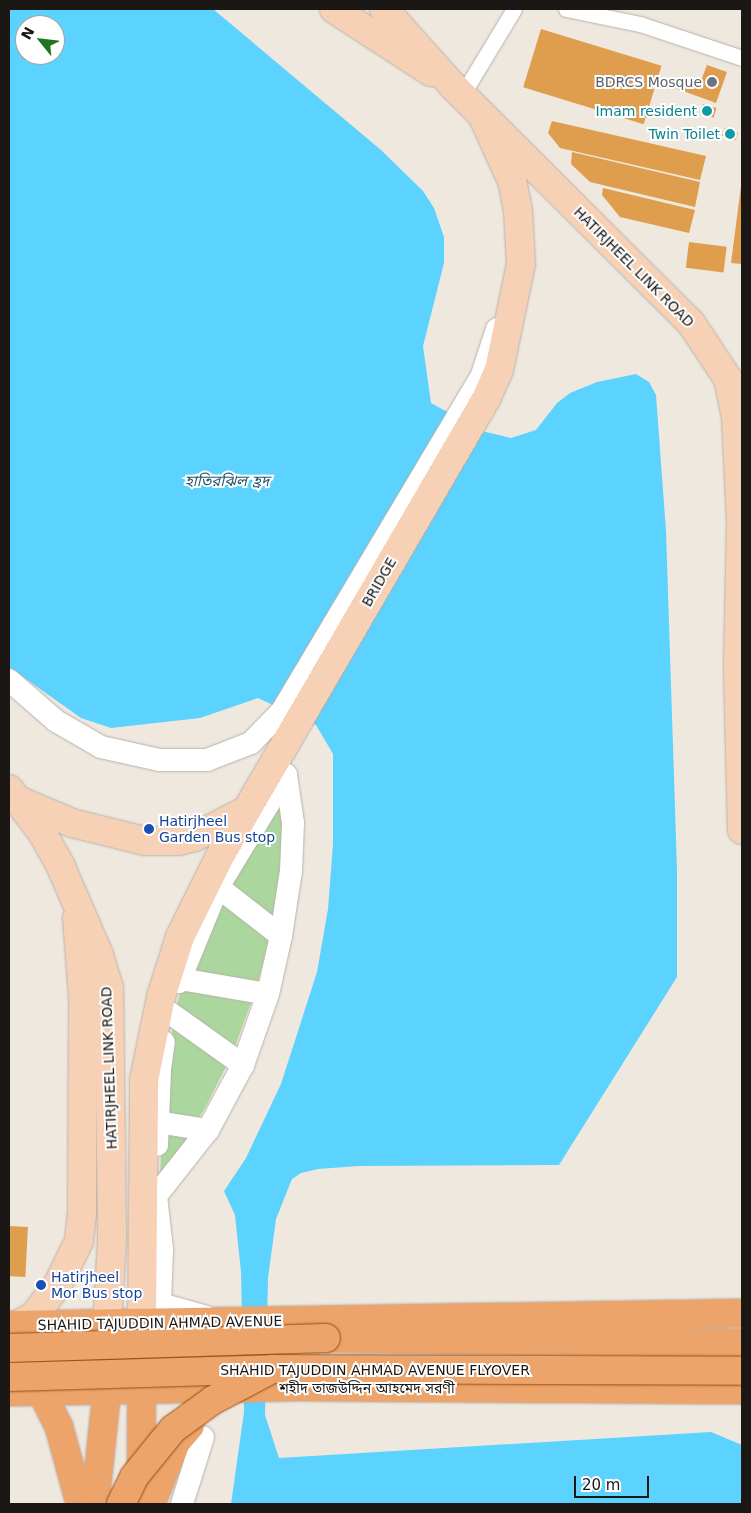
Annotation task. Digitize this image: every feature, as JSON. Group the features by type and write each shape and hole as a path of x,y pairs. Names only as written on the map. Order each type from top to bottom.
{"main road":[{"path":"334,9 457,90"},
{"name":"HATIRJHEEL LINK ROAD","path":"384,9 457,90 691,322 728,379 736,416 741,523 738,669 742,830"},
{"name":"BRIDGE","path":"246,810 486,399 499,370 521,264 512,181 482,115"},
{"name":"HATIRJHEEL LINK ROAD","path":"14,796 72,823 145,841 178,841 195,837 246,810"},
{"name":"HATIRJHEEL LINK ROAD","path":"14,796 56,859 99,955 109,987 112,1240 107,1326"},
{"path":"141,1504 143,1389 142,1136 148,1052 161,997 180,937 246,810"},
{"path":"11,1332 34,1316 58,1286 79,1241 82,1214 83,1015 77,905"},
{"path":"319,1329 742,1313"},
{"name":"SHAHID TAJUDDIN AHMAD AVENUE","path":"11,1332 142,1323 224,1323 319,1329"},
{"path":"95,1504 106,1389 107,1326"},
{"path":"319,1329 742,1343"},
{"name":"SHAHID TAJUDDIN AHMAD AVENUE FLYOVER","path":"11,1332 319,1329"},
{"path":"121,1504 134,1477 154,1449 197,1426 242,1383 272,1369"},
{"name":"SHAHID TAJUDDIN AHMAD AVENUE FLYOVER","path":"9,1377 272,1369 742,1371"},
{"name":"শহীদ তাজউদ্দিন আহমেদ সরণী","path":"143,1389 307,1387 742,1390"},
{"path":"9,1392 143,1389"},
{"path":"150,1504 176,1442 198,1418 242,1389"},
{"path":"41,1391 59,1427 80,1504"}],"street":[{"path":"9,680 56,721 101,746 160,760 207,760 251,743 282,711 482,375 507,298 511,238 498,135 467,95 412,44 353,9"},
{"path":"156,1196 208,1130 243,1065 268,994 282,936 291,871 293,823 286,775 218,888 180,978 170,1013 160,1069 156,1196 162,1249 160,1304 224,1323"},
{"path":"218,888 282,936"},
{"path":"180,978 268,994"},
{"path":"170,1013 243,1065"},
{"path":"157,1122 208,1130"},
{"path":"182,1504 197,1426"}],"lane":[{"path":"457,90 514,9"},
{"path":"566,9 640,24 742,58"}],"green space":[{"path":"279,791 283,836 282,870 271,935 256,989 232,1055 205,1108 160,1182 162,1109 175,1011 186,972"}],"water":[{"name":"হাতিরঝিল হ্রদ","path":"9,9 213,9 381,150 423,191 434,208 444,237 444,263 423,346 431,403 482,431 511,438 536,430 557,403 570,393 597,382 636,374 649,382 656,395 666,531 677,869 677,977 559,1165 359,1166 318,1169 301,1173 292,1179 276,1219 268,1278 265,1415 279,1458 711,1432 742,1445 742,1504 231,1504 244,1412 241,1272 235,1215 224,1191 246,1158 281,1084 317,972 328,909 333,844 333,754 316,725 258,698 200,718 111,728 81,718 9,667"}],"building":[{"path":"541,29 661,66 644,124 523,87"},
{"name":"BDRCS Mosque","path":"707,65 727,72 716,103 675,88 679,78 699,86"},
{"name":"Imam resident","path":"703,104 716,108 713,118 700,114"},
{"path":"552,121 706,156 700,180 560,148 548,133"},
{"name":"Twin Toilet","path":"725,128 738,133 735,140 722,135"},
{"path":"572,152 700,182 695,207 590,182 571,164"},
{"path":"742,186 742,264 731,263"},
{"path":"603,188 695,210 689,233 620,217 602,195"},
{"path":"689,242 727,247 724,272 686,268"},
{"path":"9,1226 28,1227 25,1277 9,1276"}],"place":[{"name":"BDRCS Mosque","path":"712,82"},
{"name":"Imam resident","path":"707,111"},
{"name":"Twin Toilet","path":"730,134"},
{"name":"Hatirjheel Garden Bus stop","path":"149,829"},
{"name":"Hatirjheel Mor Bus stop","path":"41,1285"}]}
